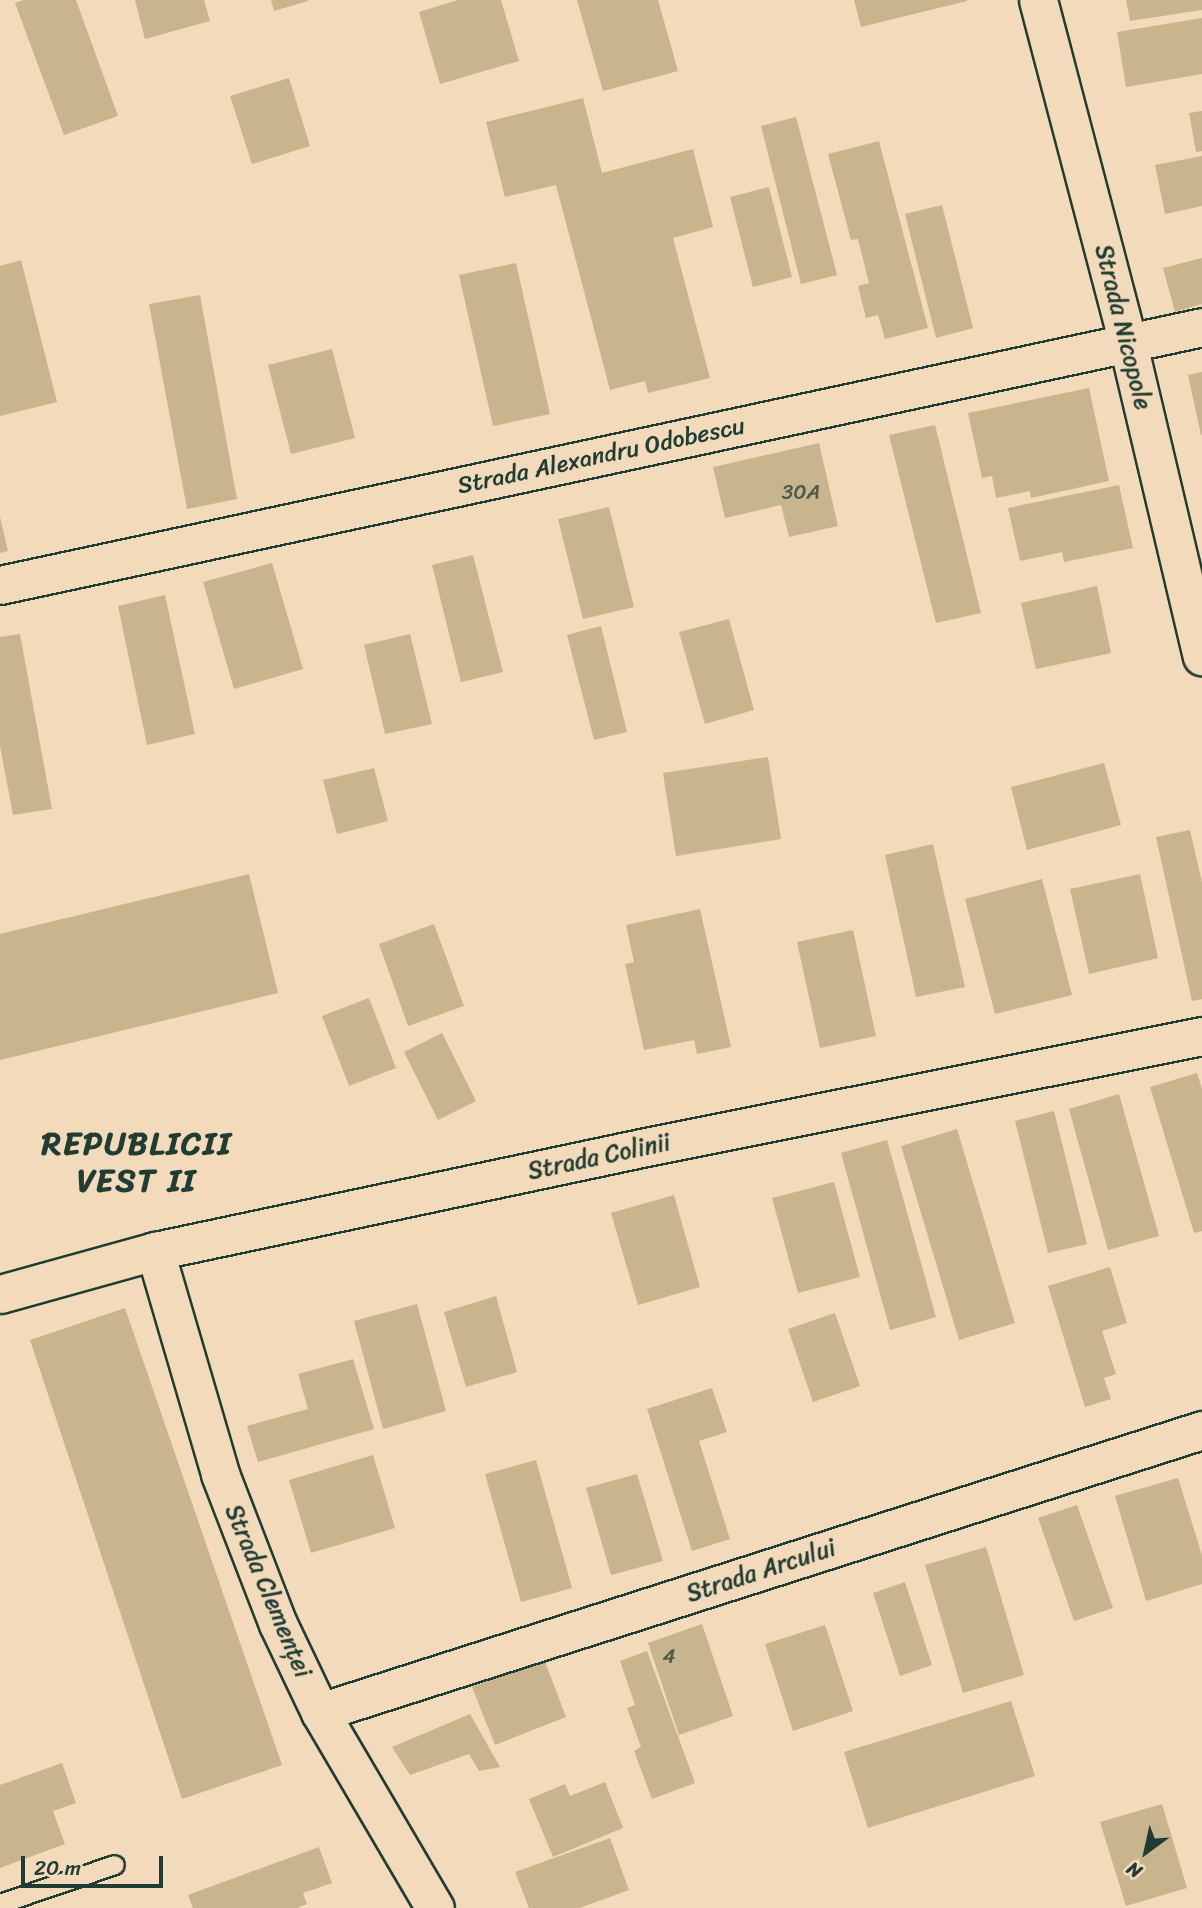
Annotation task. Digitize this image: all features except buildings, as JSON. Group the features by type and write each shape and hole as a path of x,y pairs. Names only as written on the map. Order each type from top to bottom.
{"street":[{"name":"Strada Nicopole","path":"1038,0 1128,344 1202,656"},
{"name":"Strada Alexandru Odobescu","path":"0,585 1202,327"},
{"name":"Strada Colinii","path":"0,1294 155,1251 646,1147 1202,1036"},
{"name":"Strada Clemenței","path":"155,1251 220,1474 278,1625 320,1712 435,1908"},
{"name":"Strada Arcului","path":"320,1712 1202,1430"}],"lane":[{"path":"0,1904 115,1865"}],"district":[{"name":"REPUBLICII VEST II","path":"137,1164"}]}
